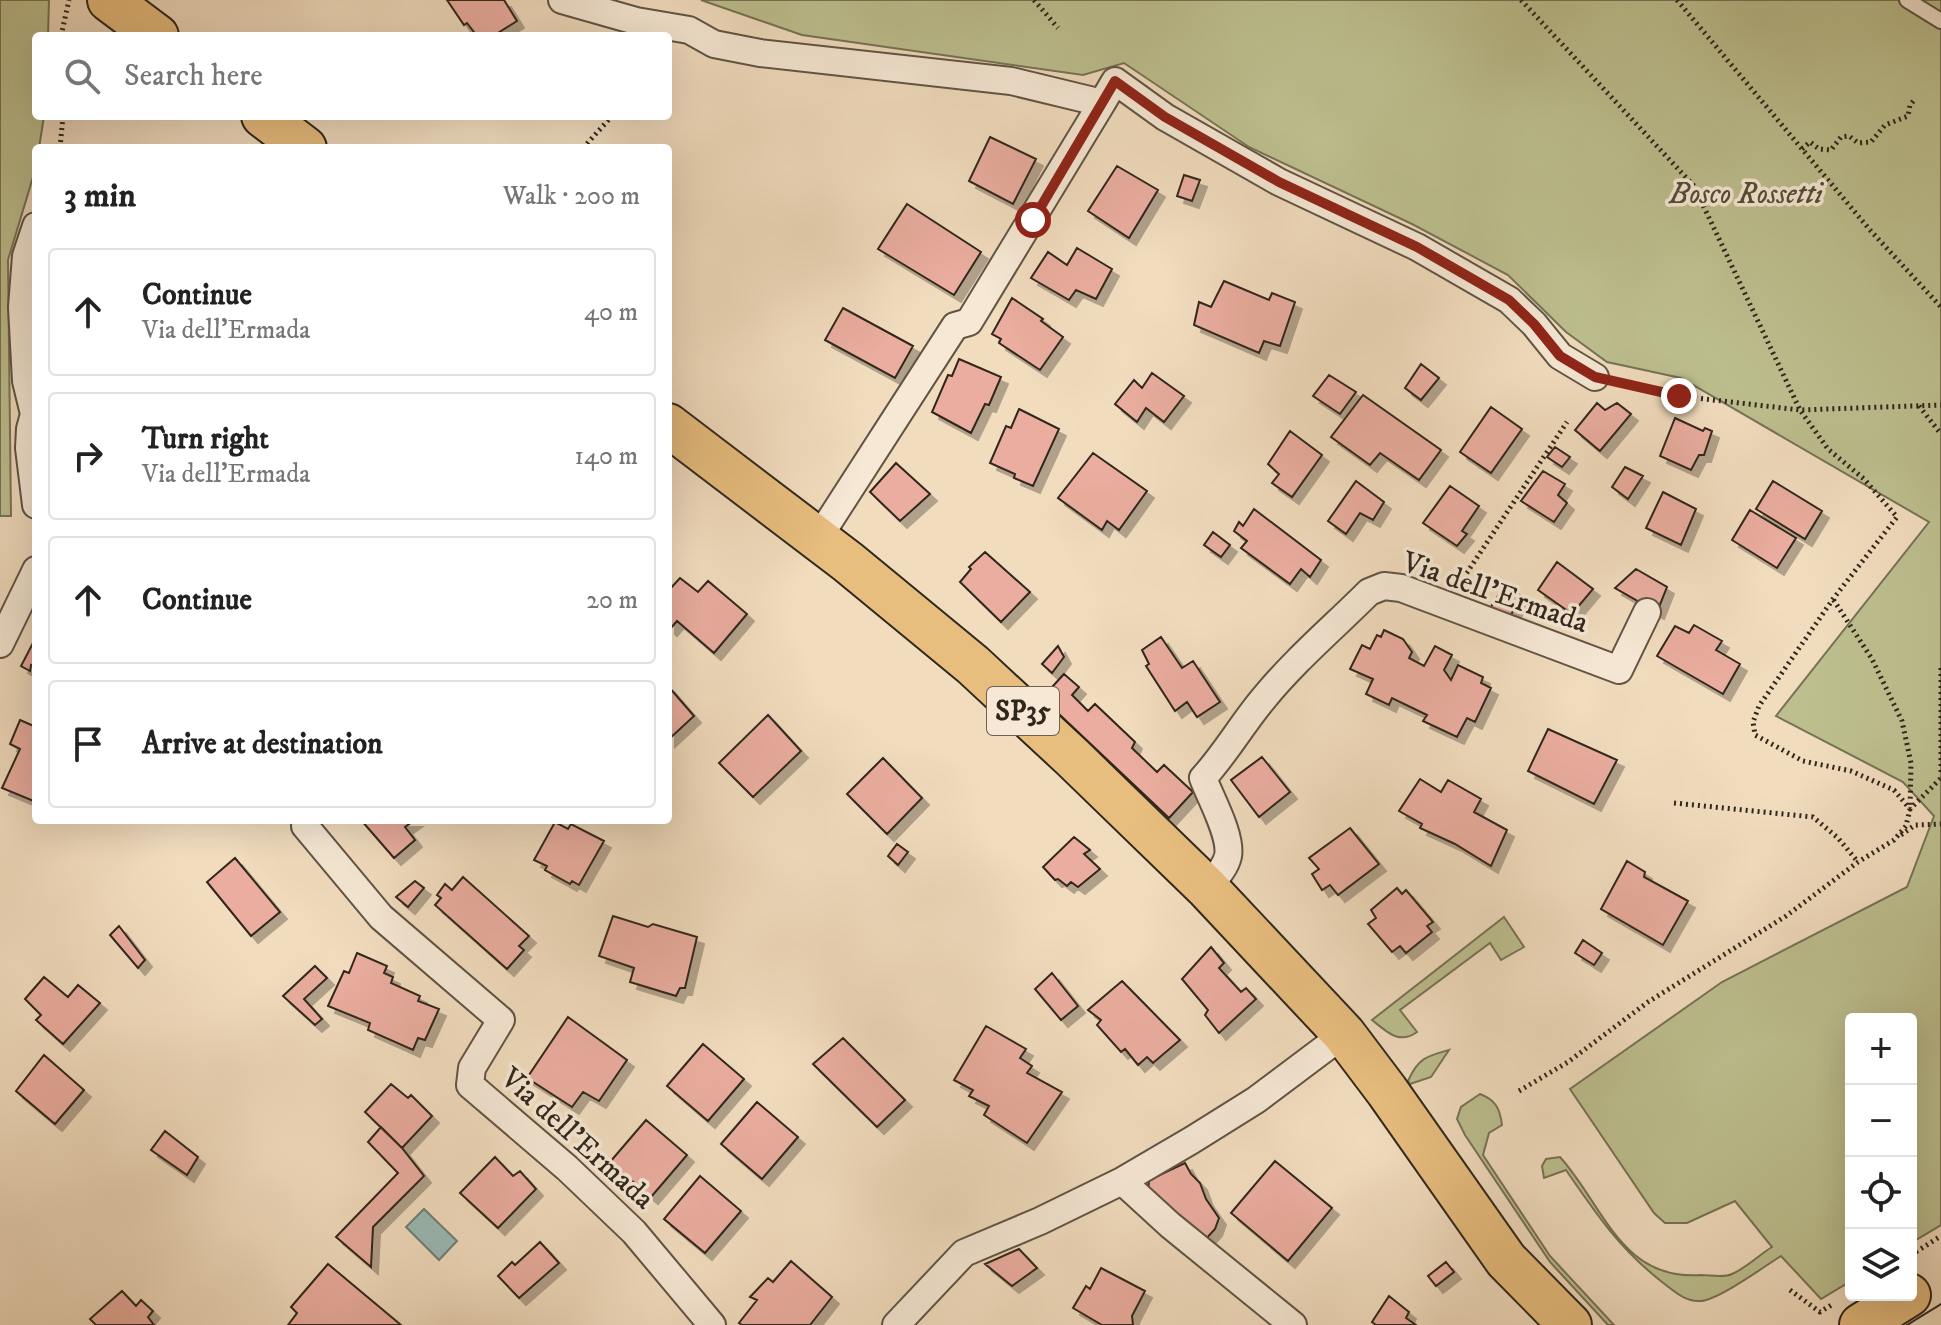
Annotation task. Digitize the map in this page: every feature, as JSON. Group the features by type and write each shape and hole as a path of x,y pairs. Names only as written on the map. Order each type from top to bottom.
{"main road":[{"path":"109,0 152,32"},
{"path":"268,120 300,144"},
{"name":"SP35","path":"672,428 973,665 1207,888 1344,1034 1506,1260 1570,1325"},
{"name":"SP35","path":"1506,1260 1534,1325"},
{"path":"1917,1290 1941,1275"},
{"path":"1851,1312 1887,1301"}],"street":[{"path":"562,0 636,21 689,30 714,44 760,53 1011,81 1102,103"},
{"path":"817,540 955,326 969,322 1115,81 1165,117 1279,182 1417,247 1509,300 1560,356 1595,377"},
{"path":"32,238 26,256 22,307 26,381 32,406"},
{"path":"32,422 29,448 32,472"},
{"path":"0,644 32,578"},
{"name":"Via dell'Ermada","path":"1207,888 1223,869 1229,853 1224,830 1203,778 1286,672 1369,592 1384,586 1401,588 1619,670 1647,612"},
{"name":"Via dell'Ermada","path":"305,826 381,917 501,1020 472,1068 470,1085 567,1168 634,1232 712,1325"},
{"path":"896,1325 964,1253 1122,1181 1256,1100 1344,1034"},
{"path":"1122,1181 1170,1225 1293,1325"}],"lane":[{"path":"1907,0 1941,21"}],"path":[{"path":"62,32 69,0"},
{"path":"1034,0 1058,28"},
{"path":"1521,0 1694,186 1800,410 1828,449 1864,479 1897,517 1833,599 1759,706 1753,722 1755,735 1803,761 1851,771 1894,790 1910,809"},
{"path":"1677,0 1870,230 1941,307"},
{"path":"1802,149 1810,142 1819,149 1831,150 1841,137 1849,136 1858,143 1871,142 1885,125 1908,116 1915,99"},
{"path":"60,144 63,120"},
{"path":"587,144 608,120"},
{"path":"1595,377 1679,396 1800,410 1941,405"},
{"path":"1918,405 1941,434"},
{"path":"1447,605 1567,422"},
{"path":"1833,599 1872,659 1902,721 1911,763 1910,809 1906,826 1894,840"},
{"path":"1941,668 1941,772"},
{"path":"1910,809 1941,778"},
{"path":"1674,803 1813,817 1838,838 1858,862"},
{"path":"1519,1091 1568,1062 1648,1002 1786,916 1858,862 1915,825 1941,824"},
{"path":"1917,1251 1941,1236"},
{"path":"1790,1290 1820,1312 1851,1312"}],"green space":[{"path":"0,0 49,0 48,32 32,32 32,120 43,120 40,144 32,144 32,180 8,260 11,516 0,516"},
{"name":"Bosco Rossetti","path":"701,0 1941,0 1941,1225 1917,1239 1917,1013 1845,1013 1845,1285 1821,1299 1781,1256 1718,1295 1700,1301 1685,1298 1647,1269 1621,1243 1566,1170 1544,1178 1542,1166 1546,1159 1560,1157 1617,1237 1651,1266 1674,1274 1725,1276 1772,1247 1735,1201 1687,1223 1665,1223 1654,1213 1570,1089 1722,982 1907,887 1934,816 1903,782 1776,716 1929,522 1681,378 1607,362 1566,332 1508,275 1412,224 1249,147 1124,63 1083,75 802,35"},
{"path":"1504,917 1524,947 1501,960 1490,943 1400,1010 1417,1032 1399,1037 1372,1020"},
{"path":"1449,1050 1431,1077 1410,1084 1408,1081 1420,1063 1429,1056"},
{"path":"1480,1094 1496,1106 1502,1125 1489,1133 1483,1155 1550,1256 1614,1325 1608,1325 1550,1262 1465,1135 1457,1119 1461,1107"}],"water":[{"path":"424,1209 457,1241 439,1260 406,1227"}],"building":[{"path":"447,0 504,0 517,21 499,32 474,32 467,23 464,25"},
{"path":"990,137 1036,159 1013,204 969,181"},
{"path":"1117,166 1158,190 1129,238 1088,211"},
{"path":"1184,175 1200,180 1192,201 1177,196"},
{"path":"907,204 981,252 954,295 878,249"},
{"path":"1077,248 1112,269 1096,299 1076,290 1069,300 1031,278 1048,252 1067,265"},
{"path":"1224,281 1269,300 1272,293 1295,302 1280,346 1264,341 1259,353 1194,325 1199,302 1211,307"},
{"path":"1012,298 1063,337 1040,370 999,343 1001,339 992,334"},
{"path":"843,308 913,346 895,378 825,340"},
{"path":"959,359 1001,377 989,405 985,404 971,433 932,412 948,375 952,376"},
{"path":"1421,364 1439,378 1421,400 1405,388"},
{"path":"1152,373 1184,396 1164,422 1146,408 1137,422 1115,404 1134,380 1142,388"},
{"path":"1329,375 1356,392 1340,414 1313,396"},
{"path":"1363,395 1441,450 1419,480 1380,453 1370,465 1331,437"},
{"path":"1597,403 1605,410 1617,403 1631,414 1600,451 1575,430"},
{"path":"1491,407 1522,429 1491,473 1460,452"},
{"path":"1019,409 1059,429 1033,486 990,463 1006,426 1011,428"},
{"path":"1675,418 1703,431 1705,428 1712,431 1704,455 1699,455 1691,470 1660,456"},
{"path":"1290,431 1322,455 1292,497 1272,483 1279,474 1268,464"},
{"path":"1555,447 1570,457 1562,467 1547,457"},
{"path":"1093,453 1147,491 1119,530 1107,521 1102,530 1058,498"},
{"path":"896,463 930,494 900,521 870,492"},
{"path":"1625,467 1643,476 1628,499 1612,487"},
{"path":"1543,471 1565,484 1558,495 1567,503 1554,522 1521,501"},
{"path":"1356,481 1384,502 1373,520 1360,513 1346,534 1328,521"},
{"path":"1773,481 1822,511 1805,539 1756,509"},
{"path":"1450,486 1479,506 1462,531 1467,534 1457,546 1423,523"},
{"path":"1663,492 1696,509 1681,545 1646,528"},
{"path":"1254,509 1321,560 1310,577 1301,569 1290,584 1241,548 1247,541 1234,531 1239,522 1243,526"},
{"path":"1750,510 1796,538 1777,568 1732,540"},
{"path":"1213,532 1230,545 1221,557 1204,545"},
{"path":"985,552 1030,592 1001,622 960,582 971,569 969,567"},
{"path":"1557,562 1593,589 1572,614 1538,590"},
{"path":"1636,569 1667,587 1657,612 1615,588"},
{"path":"680,578 698,592 708,581 747,614 714,653 677,621 672,627 672,587"},
{"path":"1505,585 1523,597 1507,620 1487,613"},
{"path":"1694,625 1722,641 1716,650 1740,664 1723,694 1657,656 1675,626 1689,633"},
{"path":"1384,630 1403,639 1412,652 1409,658 1424,666 1435,646 1452,655 1444,670 1451,680 1458,665 1483,677 1481,683 1491,688 1475,722 1467,718 1457,737 1423,721 1427,715 1392,698 1389,705 1366,694 1373,679 1350,669 1362,645 1370,649 1377,635 1381,637"},
{"path":"1161,637 1182,668 1193,661 1220,702 1197,717 1187,702 1175,711 1146,666 1149,664 1142,650"},
{"path":"32,645 30,671 21,666"},
{"path":"1058,646 1064,657 1052,673 1042,664"},
{"path":"1064,674 1079,687 1072,695 1088,711 1095,704 1135,742 1132,748 1157,772 1164,765 1193,792 1169,818 1042,698"},
{"path":"672,691 694,716 672,736"},
{"path":"768,715 801,751 753,797 719,763"},
{"path":"20,720 32,725 32,800 2,788 20,749 10,744"},
{"path":"1548,729 1617,760 1594,804 1528,771"},
{"path":"1262,757 1290,792 1259,817 1231,780"},
{"path":"883,758 922,798 887,834 847,794"},
{"path":"1420,779 1441,792 1448,780 1481,799 1474,812 1507,830 1491,866 1455,844 1420,828 1422,824 1399,811"},
{"path":"364,824 409,824 405,827 415,840 394,858"},
{"path":"554,824 568,829 571,824 604,841 579,885 572,881 570,884 534,860"},
{"path":"1350,828 1379,864 1338,895 1330,885 1322,890 1312,874 1319,869 1309,858"},
{"path":"1074,837 1090,850 1084,854 1100,869 1078,887 1071,882 1067,886 1055,880 1043,867"},
{"path":"897,844 908,852 898,865 888,856"},
{"path":"235,858 280,912 251,936 207,882"},
{"path":"1627,861 1645,872 1644,877 1688,901 1663,945 1601,909"},
{"path":"463,877 529,936 519,946 524,950 507,969 435,905 441,898 437,895 445,884 452,890"},
{"path":"415,881 424,888 408,907 396,897"},
{"path":"1397,888 1402,894 1406,890 1433,922 1427,926 1432,932 1406,953 1400,946 1392,952 1368,924 1376,918 1371,910"},
{"path":"613,916 697,937 685,988 680,988 676,996 630,982 634,968 599,956"},
{"path":"119,926 145,960 138,968 110,935"},
{"path":"1583,940 1602,953 1594,965 1575,953"},
{"path":"1211,947 1224,963 1219,968 1241,992 1246,988 1256,999 1219,1033 1205,1015 1208,1010 1182,979"},
{"path":"357,953 387,966 384,973 393,977 391,983 420,996 418,1001 439,1009 425,1040 418,1038 413,1050 368,1030 370,1023 328,1006 344,971 349,973"},
{"path":"315,966 327,978 304,999 322,1019 315,1025 283,996"},
{"path":"1052,973 1078,1006 1061,1020 1035,989"},
{"path":"44,977 68,997 78,985 100,1003 63,1044 36,1020 41,1015 25,999"},
{"path":"1122,981 1180,1040 1153,1063 1147,1057 1138,1065 1125,1049 1121,1052 1097,1025 1101,1020 1088,1010"},
{"path":"568,1017 627,1060 599,1101 583,1092 572,1107 527,1078"},
{"path":"986,1026 1026,1049 1020,1058 1032,1066 1027,1073 1062,1092 1027,1143 984,1115 989,1106 969,1096 973,1090 954,1080"},
{"path":"843,1038 905,1100 877,1127 813,1064"},
{"path":"703,1044 744,1079 708,1121 667,1086"},
{"path":"44,1055 84,1090 55,1124 16,1091"},
{"path":"391,1084 408,1098 411,1095 432,1116 402,1148 365,1112"},
{"path":"757,1102 798,1137 762,1179 721,1144"},
{"path":"646,1120 687,1155 651,1197 610,1162"},
{"path":"381,1127 424,1176 373,1227 371,1267 336,1237 398,1173 368,1142"},
{"path":"165,1131 198,1157 187,1175 151,1150"},
{"path":"495,1157 513,1176 520,1171 536,1189 498,1228 460,1193"},
{"path":"1275,1161 1332,1208 1288,1261 1231,1213"},
{"path":"1185,1163 1219,1218 1215,1229 1204,1241 1148,1193 1149,1180"},
{"path":"700,1176 741,1211 705,1253 664,1219"},
{"path":"540,1242 559,1263 519,1298 498,1276"},
{"path":"1019,1249 1037,1268 1012,1286 985,1264"},
{"path":"791,1261 832,1297 810,1325 739,1323 757,1300 750,1297 768,1278 773,1282"},
{"path":"1446,1262 1454,1272 1436,1286 1428,1276"},
{"path":"328,1264 401,1325 288,1325 297,1313 291,1307"},
{"path":"1101,1268 1145,1291 1132,1316 1133,1325 1102,1325 1073,1308 1086,1286 1090,1289"},
{"path":"122,1291 136,1306 141,1300 153,1311 148,1317 154,1325 96,1325 90,1319"},
{"path":"1389,1296 1409,1312 1406,1318 1416,1325 1376,1325 1372,1322"}],"tram line":[{"path":"1907,1325 1941,1304"}],"route":[{"path":"1033,220 1115,81 1165,117 1279,182 1469,275 1509,300 1560,356 1595,377 1679,396"}]}
